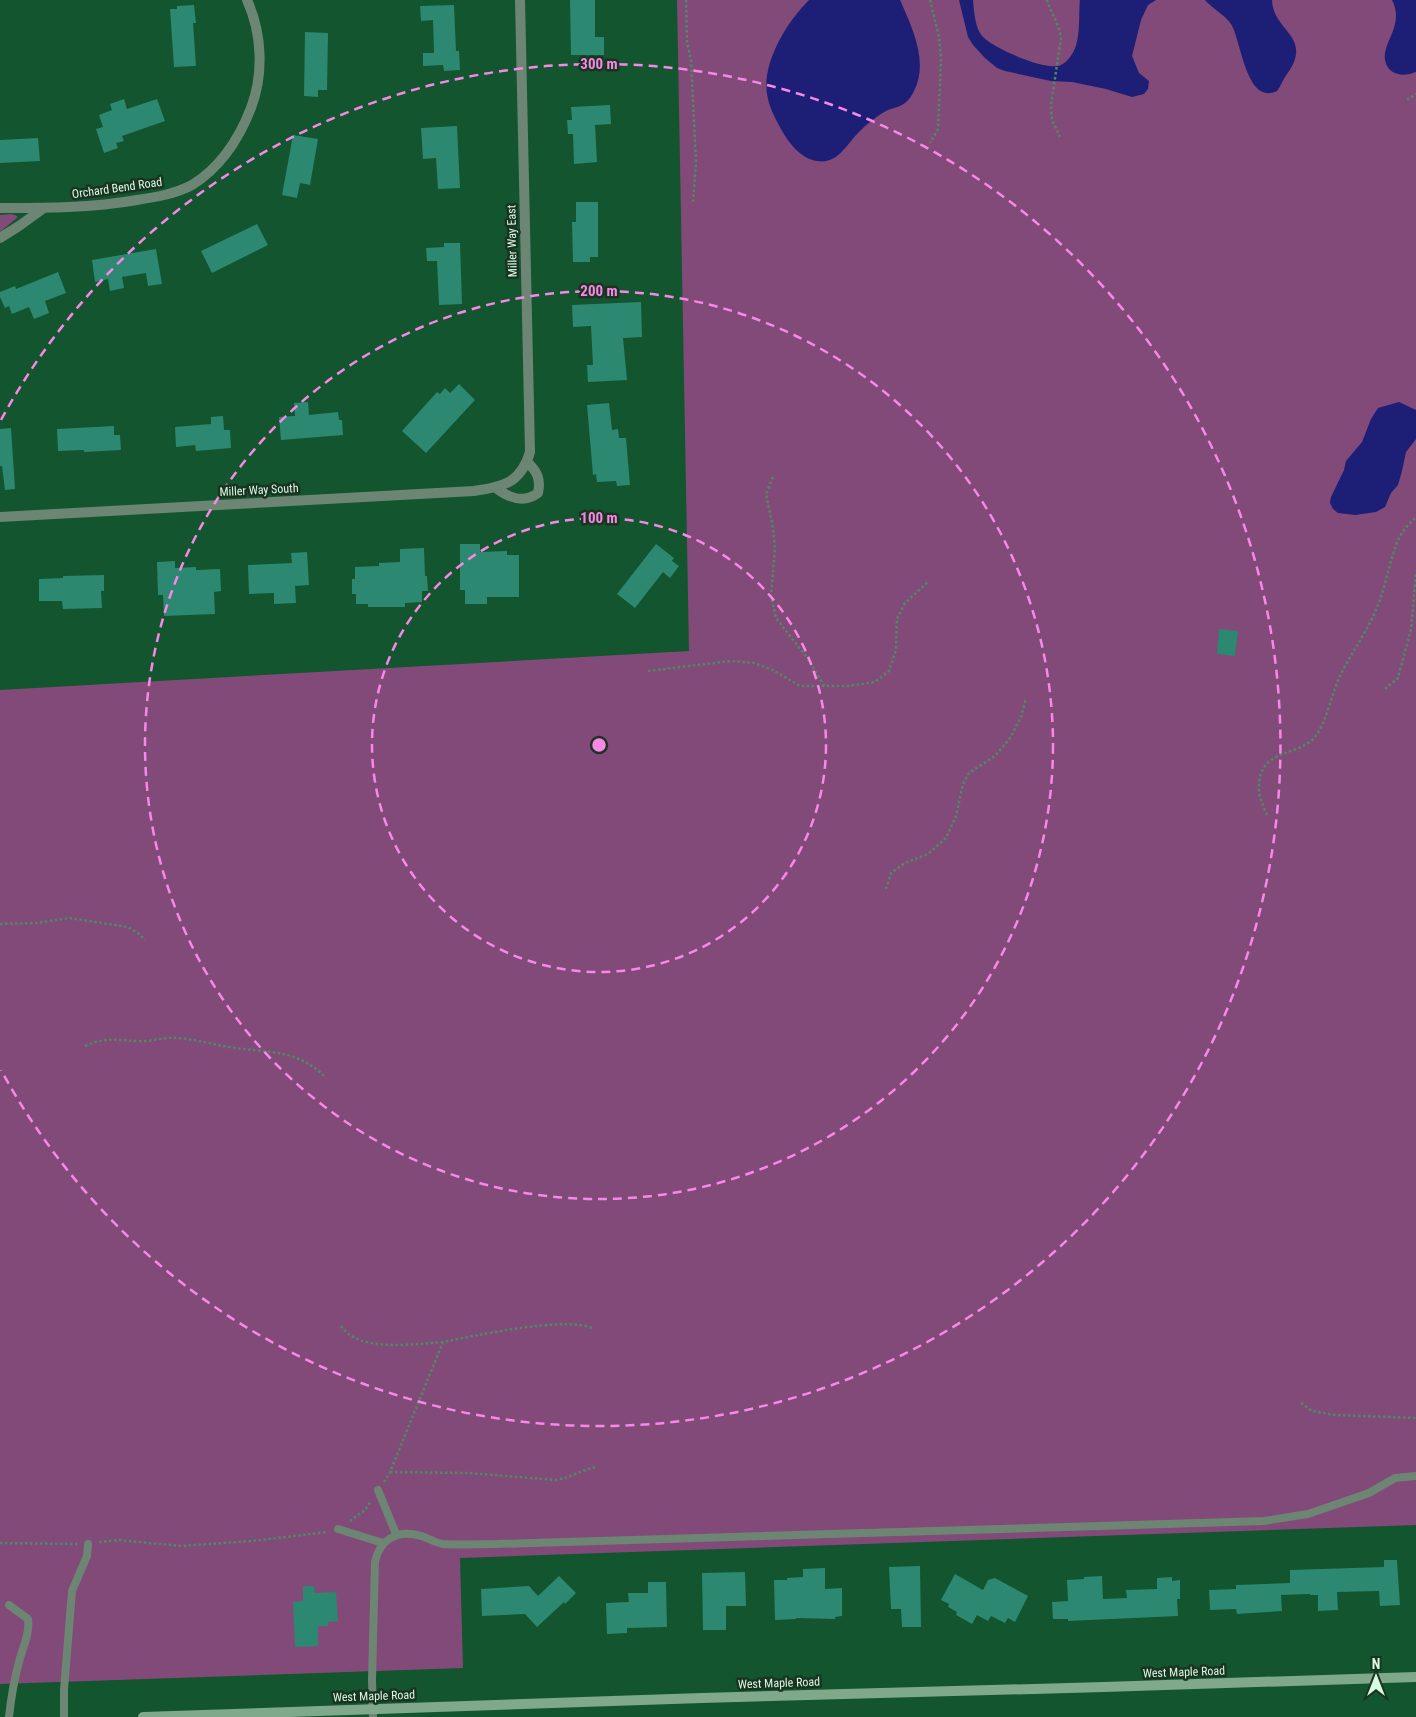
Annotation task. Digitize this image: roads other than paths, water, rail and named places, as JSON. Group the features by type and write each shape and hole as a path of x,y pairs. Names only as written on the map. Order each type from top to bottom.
{"main road":[{"name":"West Maple Road","path":"142,1717 373,1713 841,1694 1416,1676"}],"street":[{"name":"Orchard Bend Road","path":"0,208 96,206 175,192 192,184 224,158 234,144 256,97 259,50 256,30 246,0"},
{"name":"Miller Way East","path":"516,477 523,470 530,452 520,0"},
{"path":"0,238 44,208"},
{"path":"496,488 507,497 523,499 531,498 538,493 539,486 536,470 527,462"},
{"name":"Miller Way South","path":"0,518 457,492 496,488 516,477"}],"lane":[{"path":"373,1713 376,1554 383,1543 396,1534 417,1534 441,1544 497,1544 1264,1521 1308,1514 1369,1493 1395,1478 1416,1476"},
{"path":"378,1490 396,1534"},
{"path":"338,1529 383,1543"},
{"path":"64,1717 64,1690 72,1591 87,1556 88,1544"},
{"path":"9,1605 28,1619 29,1629 11,1692 9,1717"}]}
